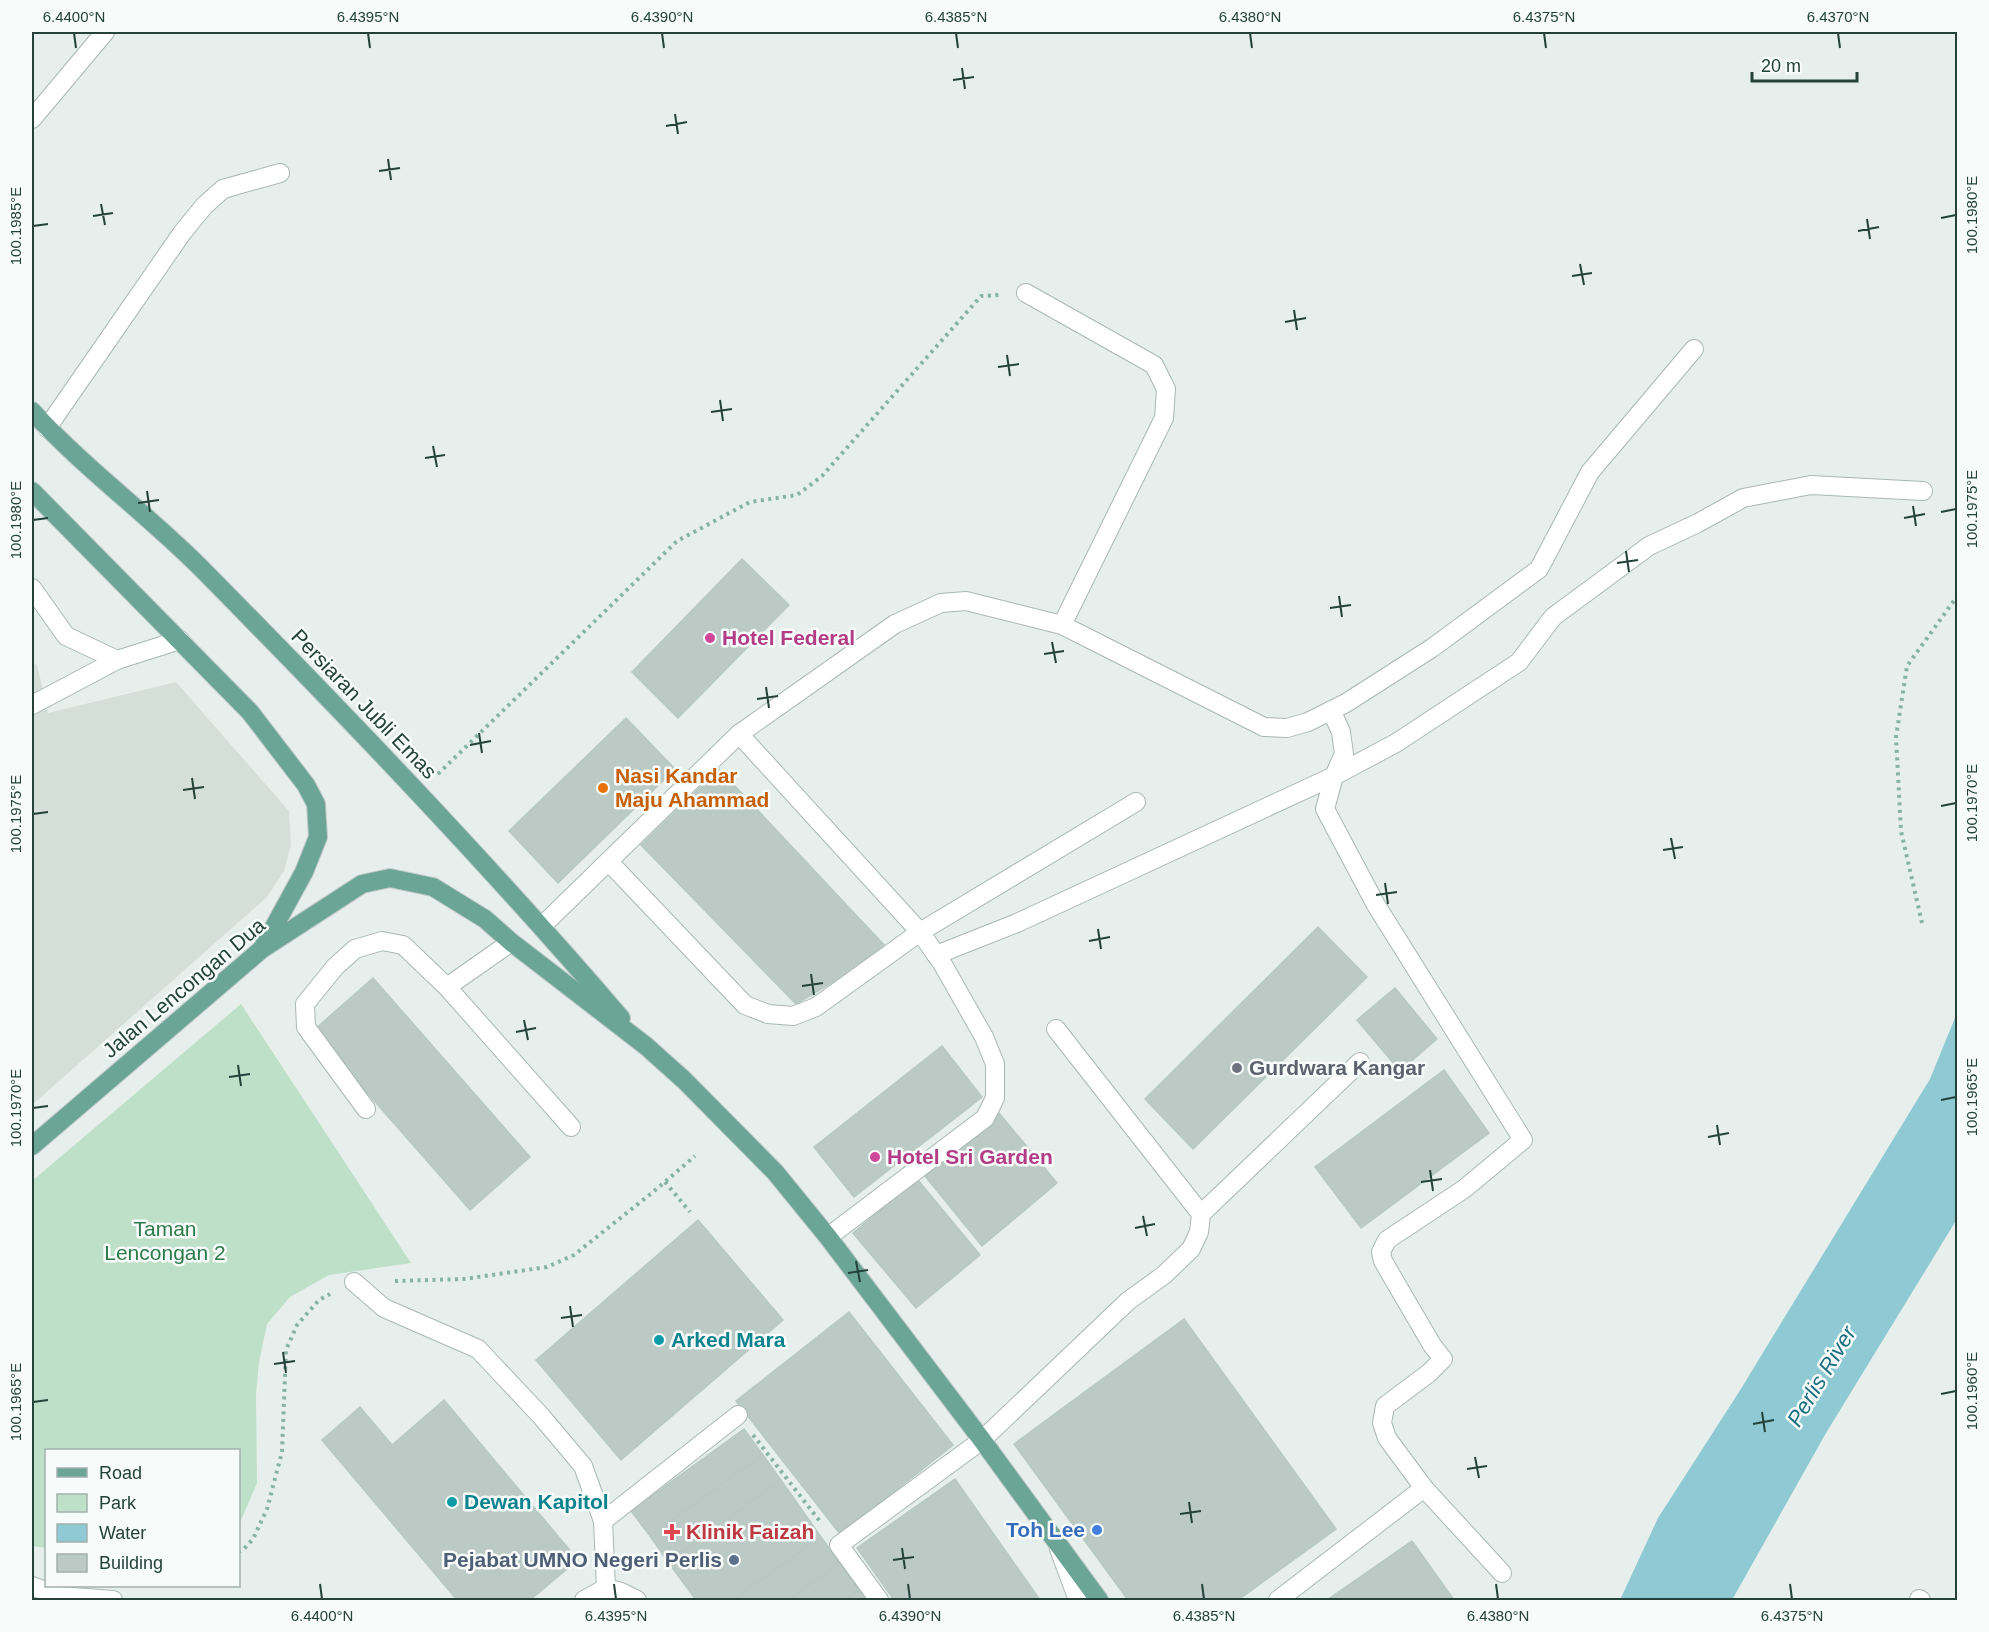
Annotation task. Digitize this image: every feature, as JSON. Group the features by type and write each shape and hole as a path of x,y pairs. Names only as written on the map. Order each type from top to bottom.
{"main road":[{"name":"Persiaran Jubli Emas","path":"32,411 47,428 198,566 542,926 646,1046"},
{"path":"32,491 250,712 306,785 316,804 318,837 304,872 262,949"},
{"name":"Jalan Lencongan Dua","path":"32,1146 262,949 362,884 390,878 433,887 485,919 511,942 646,1046"},
{"path":"646,1046 684,1080 775,1172 828,1237 982,1440 1099,1600"}],"street":[{"path":"32,119 105,32"},
{"path":"47,428 182,233 204,206 223,189 280,173"},
{"path":"1026,293 1154,365 1166,389 1164,418 1062,625"},
{"path":"542,926 739,734 895,624 941,603 966,602 1062,625 1264,727 1287,728 1308,722 1346,703 1432,648 1539,569 1590,472 1694,349"},
{"path":"939,959 1334,776 1396,743 1519,662 1554,617 1648,546 1743,498 1811,485 1923,491"},
{"path":"32,588 66,636 117,660"},
{"path":"32,705 117,660 180,640"},
{"path":"1331,710 1341,732 1344,754 1334,776 1325,809 1376,905 1523,1140 1464,1189 1387,1240 1381,1252 1383,1261 1399,1289 1432,1345 1443,1359 1429,1373 1385,1406 1382,1423 1387,1438 1425,1488 1502,1574"},
{"path":"739,734 920,932 939,959 984,1037 995,1064 995,1098 985,1118 828,1237"},
{"path":"609,862 745,1005 768,1014 793,1016 816,1007 920,932 1136,802"},
{"path":"366,1109 306,1027 305,1004 335,967 355,949 382,941 403,945 447,987 571,1127"},
{"path":"447,987 511,942"},
{"path":"1056,1029 1201,1214"},
{"path":"879,1600 839,1545 982,1440 1128,1301 1164,1275 1191,1249 1199,1232 1201,1214 1360,1062"},
{"path":"354,1282 384,1308 478,1348 541,1416 583,1466 603,1521 606,1588"},
{"path":"603,1521 738,1415"},
{"path":"1278,1600 1425,1488"},
{"path":"1057,1545 1078,1600"},
{"path":"32,1586 59,1596 113,1600"},
{"path":"584,1600 606,1588 637,1600"}],"path":[{"path":"418,794 677,541 750,502 797,495 822,476 981,296 1026,293"},
{"path":"1922,923 1901,831 1896,737 1907,666 1958,595"},
{"path":"665,1182 690,1212"},
{"path":"738,1415 839,1545"}],"shaded area":[{"path":"37,664 48,713 176,682 289,811 291,845 284,871 267,897 32,1105 32,665"}],"green space":[{"name":"Taman Lencongan 2","path":"241,1004 411,1263 329,1275 290,1297 267,1324 259,1362 256,1395 257,1483 240,1523 240,1449 45,1449 45,1548 32,1546 32,1181"}],"water":[{"name":"Perlis River","path":"1957,1013 1957,1219 1826,1433 1732,1600 1620,1600 1658,1518 1739,1392 1930,1079"}],"building":[{"name":"Hotel Federal","path":"742,559 789,605 678,718 632,672"},
{"path":"626,718 675,769 558,883 509,831"},
{"path":"719,769 888,949 796,1004 641,845"},
{"path":"1318,927 1367,977 1193,1149 1145,1099"},
{"path":"373,978 530,1157 470,1210 313,1031"},
{"path":"1395,988 1437,1039 1400,1071 1357,1020"},
{"path":"942,1046 982,1097 854,1197 814,1147"},
{"path":"1444,1070 1489,1133 1361,1228 1315,1167"},
{"path":"999,1113 1057,1183 982,1246 925,1176"},
{"path":"917,1179 980,1255 916,1308 853,1233"},
{"name":"Arked Mara","path":"698,1220 783,1320 621,1460 536,1360"},
{"path":"849,1312 953,1445 840,1534 736,1401"},
{"path":"1184,1319 1336,1529 1238,1600 1128,1600 1014,1444"},
{"name":"Dewan Kapitol","path":"444,1400 578,1560 530,1600 457,1600 322,1440 360,1407 392,1445"},
{"path":"744,1429 763,1455 650,1536 631,1511"},
{"path":"763,1455 781,1480 668,1562 650,1536"},
{"path":"955,1479 1040,1600 894,1600 857,1548"},
{"path":"781,1480 821,1537 733,1600 696,1600 668,1562"},
{"path":"821,1537 840,1563 789,1600 733,1600"},
{"path":"1412,1541 1454,1600 1327,1600"},
{"path":"840,1563 859,1590 845,1600 789,1600"},
{"path":"859,1590 867,1600 845,1600"}],"place":[{"name":"Hotel Federal","path":"710,638"},
{"name":"Nasi Kandar Maju Ahammad","path":"603,788"},
{"name":"Gurdwara Kangar","path":"1237,1068"},
{"name":"Hotel Sri Garden","path":"875,1157"},
{"name":"Arked Mara","path":"659,1340"},
{"name":"Dewan Kapitol","path":"452,1502"},
{"name":"Toh Lee","path":"1097,1530"},
{"name":"Klinik Faizah","path":"672,1532"},
{"name":"Pejabat UMNO Negeri Perlis","path":"734,1560"}]}
